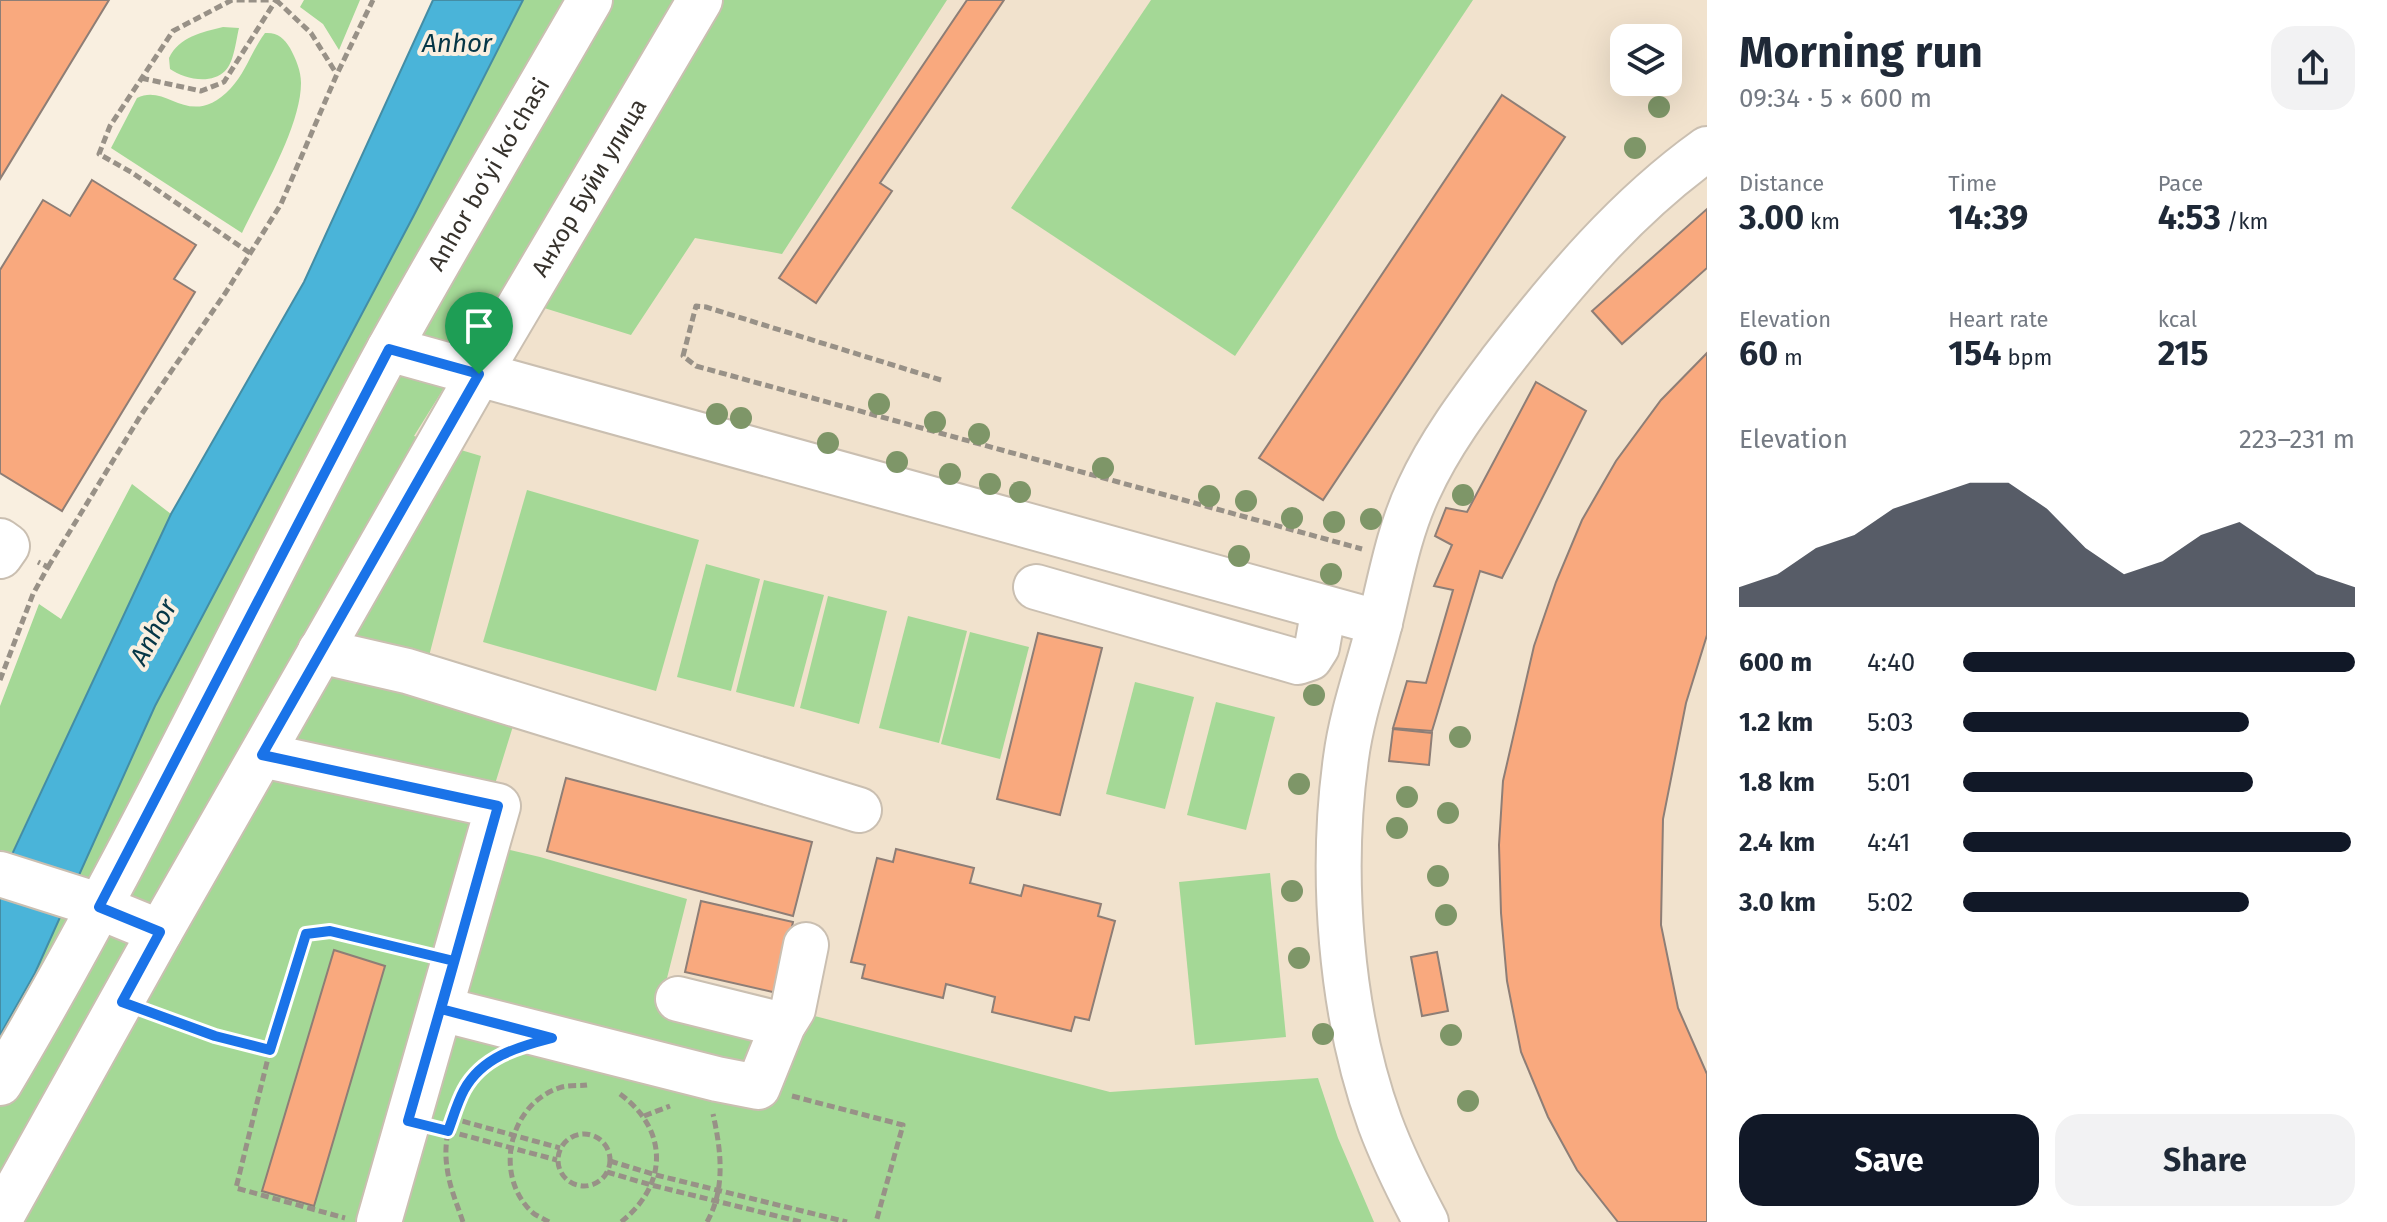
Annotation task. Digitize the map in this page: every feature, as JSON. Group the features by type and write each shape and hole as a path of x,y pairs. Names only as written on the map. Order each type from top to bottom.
{"street":[{"name":"Anhor bo‘yi ko‘chasi","path":"0,1083 46,1007 90,904 389,349 590,0"},
{"name":"Анхор Буйи улица","path":"0,1219 479,374 700,0"},
{"path":"1426,1222 1379,1122 1348,996 1343,937 1341,815 1346,756 1394,558 1418,490 1450,431 1510,351 1632,210 1707,149"},
{"path":"389,349 1380,623"},
{"path":"1036,587 1298,662 1310,658 1317,647 1324,608"},
{"path":"320,651 407,671 859,810"},
{"path":"262,755 498,806 441,1009 422,1120 379,1222"},
{"path":"0,874 90,904 160,932"},
{"path":"441,1009 738,1083 793,1009 806,945"},
{"path":"678,999 783,1025"}],"path":[{"path":"250,253 131,172 99,154 110,126 173,31 232,0 274,0 311,33 337,74"},
{"path":"141,78 201,91 224,82 274,0"},
{"path":"0,680 33,594 48,567 141,415 281,204 373,0"},
{"path":"941,380 696,306 683,356 696,366 1394,558"},
{"path":"2,548 48,567"},
{"path":"358,1222 236,1188 270,1050 306,934 330,931 454,961"},
{"path":"122,1002 215,1036 270,1050"},
{"path":"453,1118 464,1090 487,1062 498,1057"},
{"path":"707,1222 718,1190 720,1149 712,1108 705,1097 738,1083 903,1125 876,1222"},
{"path":"549,1222 532,1212 515,1187 509,1157 514,1135 521,1118 534,1102 562,1087 592,1085"},
{"path":"607,1089 622,1095 644,1116 657,1144 656,1175 643,1203 622,1222"},
{"path":"422,1120 453,1118 560,1148"},
{"path":"422,1120 453,1118"},
{"path":"422,1120 557,1160"},
{"path":"422,1120 446,1163 463,1222"},
{"path":"579,1135 590,1135 601,1140 608,1149 610,1161 607,1172 589,1186 577,1186 560,1171 557,1160 560,1148 568,1139 579,1135"},
{"path":"610,1161 847,1222"},
{"path":"607,1172 801,1222"}],"shaded area":[{"path":"484,0 1707,0 1707,1222 0,1222 0,925"}],"green space":[{"path":"304,0 360,0 339,50 323,24 300,7"},
{"path":"523,0 947,0 782,254 695,238 631,335 502,295 414,436 481,456 428,660 518,710 477,842 687,899 667,978 1110,1092 1318,1078 1338,1138 1374,1222 0,1222 0,1035 35,973 155,706 414,215"},
{"path":"1151,0 1473,0 1235,356 1011,208"},
{"path":"223,27 239,28 233,57 225,71 212,78 198,79 170,69 169,58 185,40"},
{"path":"265,33 280,36 285,41 298,65 301,83 287,139 242,233 111,148 137,98 159,96 191,106 203,106 216,100 236,82"},
{"path":"132,484 171,514 12,853 0,850 0,706 39,604 61,619"},
{"path":"527,490 699,540 656,691 483,642"},
{"path":"706,564 760,579 731,691 677,677"},
{"path":"764,580 824,595 794,707 736,692"},
{"path":"828,596 887,611 859,724 800,708"},
{"path":"908,616 967,631 939,743 879,728"},
{"path":"970,632 1029,647 1000,759 941,744"},
{"path":"1135,682 1194,697 1165,809 1106,794"},
{"path":"1216,702 1275,717 1246,830 1187,815"},
{"path":"1270,873 1286,1037 1195,1045 1179,882"}],"water":[{"name":"Anhor","path":"433,0 523,0 414,215 155,706 35,973 0,1035 0,880 171,514 304,282"}],"building":[{"path":"0,0 109,0 0,179"},
{"path":"967,0 1004,0 880,183 892,191 816,303 779,278"},
{"path":"1502,95 1565,137 1323,500 1259,458"},
{"path":"92,180 196,245 174,279 195,292 62,511 0,473 0,270 43,200 70,216"},
{"path":"1707,209 1707,268 1622,344 1592,311"},
{"path":"1707,353 1707,635 1686,703 1663,819 1661,925 1678,1008 1707,1074 1707,1222 1618,1222 1577,1170 1548,1117 1521,1052 1507,981 1501,913 1499,845 1503,781 1534,646 1582,520 1616,461 1661,400"},
{"path":"1536,382 1586,411 1502,578 1480,571 1432,731 1393,728 1407,681 1426,683 1453,590 1434,586 1452,545 1435,536 1446,508 1467,512"},
{"path":"1038,633 1102,648 1060,815 997,799"},
{"path":"1393,729 1432,733 1429,765 1389,761"},
{"path":"566,778 812,842 793,916 547,851"},
{"path":"896,849 974,868 970,883 1021,896 1024,885 1101,904 1098,916 1115,921 1089,1020 1075,1017 1071,1031 992,1012 995,997 946,984 943,998 862,978 865,965 851,962 877,858 893,862"},
{"path":"701,901 793,922 777,993 685,972"},
{"path":"334,950 385,966 314,1206 262,1191"},
{"path":"1437,952 1448,1011 1422,1016 1411,957"}],"route":[{"path":"389,349 479,374 262,755 498,806 441,1009 552,1038 519,1047 487,1062 464,1090 448,1131 408,1121 454,961 330,931 306,934 270,1050 215,1036 122,1002 160,932 99,907 389,349"}]}
